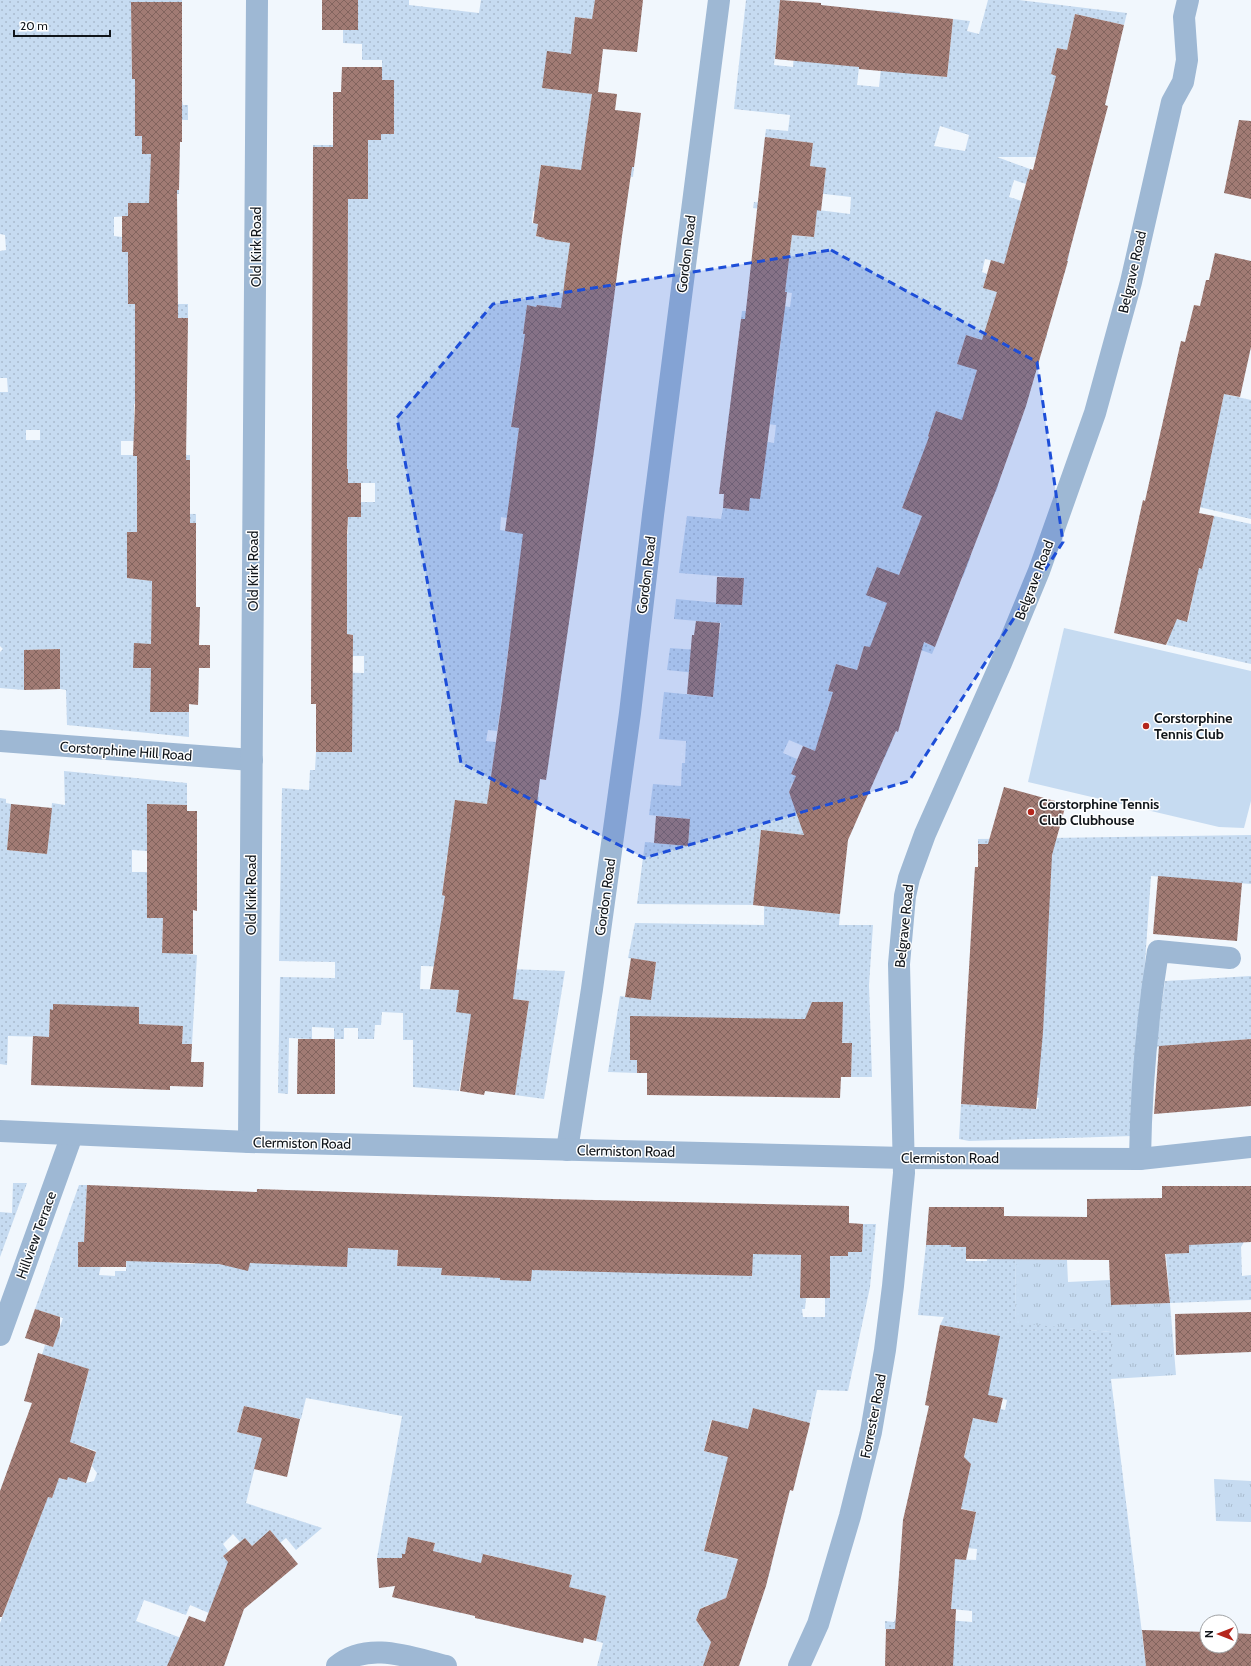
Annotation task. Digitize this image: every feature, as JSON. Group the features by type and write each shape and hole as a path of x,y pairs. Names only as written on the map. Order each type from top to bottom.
{"street":[{"name":"Old Kirk Road","path":"250,1142 257,0"},
{"name":"Gordon Road","path":"567,1150 592,989 630,713 653,514 719,0"},
{"name":"Belgrave Road","path":"905,1158 899,1010 899,964 905,896 909,878 925,834 1001,663 1033,585 1096,413 1131,282 1172,102 1183,82 1187,60 1184,17 1188,0"},
{"name":"Corstorphine Hill Road","path":"0,741 252,760"},
{"path":"1140,1159 1146,1032 1158,951 1230,958"},
{"name":"Clermiston Road","path":"0,1131 250,1142 905,1158 1140,1159 1251,1147"},
{"name":"Hillview Terrace","path":"0,1335 72,1135"},
{"name":"Forrester Road","path":"799,1666 818,1624 848,1523 871,1432 893,1293 905,1158"},
{"path":"338,1666 361,1654 386,1652 446,1666"}],"highlighted area":[{"path":"831,250 1037,362 1063,542 909,781 644,858 461,763 397,418 493,304"}],"green space":[{"path":"0,0 182,0 182,2 131,2 132,79 157,79 158,101 182,101 183,105 188,105 188,120 135,119 135,136 142,136 142,154 151,154 150,189 179,190 179,194 177,194 177,203 128,203 128,216 114,217 114,236 122,237 122,251 128,252 128,304 188,304 188,318 142,317 142,378 187,378 187,384 160,383 186,404 134,404 134,441 121,441 121,455 190,455 190,460 148,460 137,482 137,513 196,514 196,523 155,523 154,532 127,532 127,578 154,581 182,599 152,599 151,644 134,644 151,668 150,712 189,712 189,737 67,725 66,690 60,689 59,649 24,650 24,690 0,688 0,652 3,649 0,646 0,392 8,392 7,378 0,378 0,251 6,250 5,235 0,234","holes":["26,430 40,430 40,440 26,440"]},
{"path":"358,0 409,0 409,5 479,13 481,0 595,0 592,19 575,17 573,35 590,38 543,88 592,94 583,160 634,167 633,177 541,165 539,177 548,213 533,211 532,223 538,224 536,236 545,238 544,239 570,243 562,308 537,305 536,307 527,305 523,334 532,335 586,375 520,365 518,378 551,383 522,404 514,403 511,427 519,428 514,465 565,472 535,508 509,505 507,518 501,517 500,530 531,535 517,589 505,672 529,676 527,694 503,691 497,731 488,730 486,741 496,742 490,784 513,787 512,793 539,797 537,810 455,800 453,821 456,856 447,855 442,895 451,896 509,969 565,971 544,1099 515,1095 529,1001 508,998 468,1036 459,1091 413,1087 413,1040 403,1040 403,1013 382,1012 381,1025 375,1025 374,1039 358,1039 358,1028 344,1028 344,1039 334,1039 334,1028 312,1027 312,1039 289,1038 288,1094 278,1093 280,977 335,978 335,962 279,961 282,788 309,790 310,770 315,770 316,752 352,752 352,684 311,683 311,672 364,673 364,656 353,656 353,635 347,634 341,535 348,534 348,517 361,502 375,502 375,483 348,483 348,470 335,469 347,431 348,366 340,366 340,232 348,232 348,199 367,199 349,148 313,147 313,145 362,145 363,140 381,140 381,134 394,134 394,80 382,80 382,60 362,60 362,44 343,43 343,30 358,30","holes":["421,966 455,967 454,990 420,989"]},
{"path":"746,0 780,0 774,65 793,67 794,53 859,67 857,85 879,87 887,11 900,12 899,25 925,75 947,77 953,19 970,21 967,31 979,34 988,0 1019,0 1127,13 1124,25 1075,14 1067,50 1057,48 1051,74 1061,77 1044,157 997,157 1030,169 1026,184 1014,180 1009,197 1022,201 1013,233 1070,249 1068,261 1012,244 1005,267 998,262 985,259 982,272 987,274 983,288 997,292 1047,333 1047,338 992,322 985,344 980,339 966,335 957,363 978,366 963,423 957,418 936,411 928,436 948,443 948,465 999,482 996,492 944,472 914,476 902,508 926,518 920,536 971,556 963,577 907,555 897,579 867,595 880,601 889,600 879,624 935,647 932,654 921,650 918,661 864,646 856,672 851,671 852,668 836,664 828,691 844,695 848,703 831,698 825,718 864,729 863,732 892,741 885,757 832,733 822,754 789,740 783,753 797,759 791,774 805,780 792,783 789,792 791,798 854,827 851,833 849,833 848,840 761,830 757,868 769,870 788,882 785,908 840,914 839,925 873,925 869,985 872,1077 851,1077 852,1043 821,1042 843,1003 813,1002 812,1019 797,1019 797,1036 630,1039 630,1060 637,1060 637,1073 608,1072 620,996 651,1000 656,962 628,958 635,923 764,925 764,905 637,904 645,842 688,846 690,819 649,815 653,784 681,786 682,763 685,763 686,741 659,739 664,692 713,697 715,675 667,670 670,648 712,651 695,631 720,633 721,623 674,619 676,599 742,605 744,578 679,573 687,516 721,519 723,508 749,511 750,498 760,498 767,442 774,443 776,425 728,420 729,414 764,395 774,396 783,323 741,319 742,311 746,311 747,302 790,307 792,293 785,292 792,235 814,237 816,216 753,208 754,202 850,214 851,197 807,192 808,183 824,185 826,169 810,166 813,143 765,137 766,129 788,131 790,115 734,109","holes":["940,126 969,135 965,151 934,146"]},
{"path":"1224,394 1251,400 1251,519 1199,507"},
{"path":"1214,516 1251,524 1251,664 1167,645 1173,619 1188,621 1193,595 1179,592 1185,565 1202,569"},
{"name":"Corstorphine Tennis Club","path":"1064,628 1251,671 1251,801 1244,828 1219,827 1028,782"},
{"path":"64,771 187,783 187,805 147,804 147,851 132,850 132,872 147,872 147,917 163,918 162,952 197,955 192,1044 182,1044 183,1026 130,1024 112,1088 98,1087 101,1039 62,1010 63,1004 53,1004 53,1010 50,1010 49,1037 8,1036 7,1065 0,1064 0,798 6,799 6,803 11,804 7,850 47,854 52,803 65,805"},
{"path":"1251,835 1251,884 1151,876 1133,1136 969,1141 959,1139 961,1104 1037,1109 1039,1098 1021,1097 1033,883 1051,884 1051,872 1008,845 978,844 978,839"},
{"path":"1251,976 1251,1039 1152,1047 1157,1039 1165,981"},
{"path":"13,1183 27,1183 0,1257 0,1212 12,1213"},
{"path":"79,1185 87,1185 84,1242 78,1242 78,1267 85,1267 90,1261 102,1261 99,1275 115,1276 115,1271 126,1271 127,1252 169,1245 169,1263 195,1264 198,1246 249,1220 257,1189 255,1244 371,1249 399,1201 397,1266 418,1267 419,1244 442,1245 442,1275 477,1277 479,1246 531,1281 533,1235 551,1259 551,1271 568,1271 569,1250 753,1234 757,1204 766,1204 765,1254 801,1255 800,1297 806,1298 805,1309 802,1309 803,1317 825,1317 825,1298 830,1298 830,1256 848,1256 848,1252 862,1252 863,1224 876,1224 870,1287 848,1391 817,1390 810,1423 753,1408 747,1433 732,1425 711,1420 704,1451 724,1456 726,1450 742,1498 718,1493 704,1551 771,1568 760,1603 728,1591 722,1610 708,1605 700,1609 696,1620 701,1628 714,1633 704,1663 711,1666 597,1666 603,1643 596,1641 606,1596 569,1587 572,1575 484,1554 480,1566 463,1599 460,1613 452,1611 462,1568 431,1560 435,1543 428,1541 424,1559 417,1557 422,1540 409,1537 405,1554 402,1554 402,1558 377,1558 402,1416 306,1398 301,1419 244,1406 237,1432 262,1438 246,1503 322,1528 296,1550 286,1538 280,1543 270,1530 252,1546 245,1538 240,1542 233,1534 223,1544 228,1551 223,1556 252,1589 209,1613 190,1605 186,1615 144,1600 136,1621 205,1647 167,1666 0,1666 0,1623 17,1578 0,1571 0,1543 27,1553 45,1503 4,1481 51,1498 59,1478 66,1480 68,1477 86,1483 94,1481 97,1473 92,1466 96,1451 39,1431 61,1416 76,1420 82,1398 72,1395 85,1386 89,1369 42,1355 45,1345 53,1347 63,1318 35,1309"},
{"path":"1016,1216 1019,1259 1067,1260 1068,1282 1110,1280 1111,1305 1170,1303 1176,1375 1111,1379 1111,1332 1015,1324"},
{"path":"1244,1242 1241,1247 1242,1276 1251,1275 1251,1300 1170,1303 1166,1254 1188,1253 1189,1243"},
{"path":"926,1245 951,1245 951,1247 966,1247 966,1261 987,1261 987,1247 1016,1247 1015,1323 1111,1332 1111,1379 1146,1666 953,1666 953,1661 937,1660 937,1630 885,1629 885,1621 894,1622 897,1616 972,1622 972,1611 951,1609 955,1559 976,1560 977,1549 956,1547 956,1523 973,1527 976,1512 956,1507 968,1478 970,1469 962,1467 970,1433 955,1430 963,1416 997,1423 1000,1409 1005,1410 1007,1400 978,1393 1000,1336 940,1325 944,1317 918,1315"},
{"path":"1214,1479 1251,1481 1251,1522 1216,1521"}],"building":[{"path":"322,0 358,0 358,30 322,30"},
{"path":"595,0 643,0 637,52 603,49 598,92 617,94 615,110 641,113 634,167 632,167 622,236 594,451 546,780 540,779 513,999 529,1001 515,1095 485,1091 484,1095 460,1091 471,1014 456,1012 459,990 430,989 445,896 442,895 455,800 487,804 502,700 523,534 505,531 519,428 511,427 525,334 523,334 527,305 536,307 537,305 561,308 570,243 544,239 545,238 536,236 538,224 533,223 541,165 581,170 592,94 542,88 547,51 571,54 575,17 592,19"},
{"path":"780,0 821,3 821,5 953,19 947,77 859,69 859,67 775,59"},
{"path":"131,2 182,2 182,142 180,142 179,190 177,190 178,318 188,318 186,460 190,460 190,523 196,523 196,607 200,607 199,645 210,645 210,668 199,668 198,705 189,704 189,712 150,712 151,668 133,668 134,643 151,644 152,581 127,578 127,532 137,532 137,456 133,456 135,404 135,304 128,304 128,252 122,252 122,216 128,216 128,203 149,203 151,154 142,154 142,136 135,136 135,79 132,79"},
{"path":"1075,14 1124,25 1105,105 1108,106 1068,261 1026,406 996,490 935,647 924,642 898,732 896,731 848,840 840,914 753,905 761,830 804,835 789,792 796,776 791,774 803,746 815,751 833,692 828,691 836,664 857,670 864,646 870,647 887,603 866,595 877,567 899,575 922,516 902,508 929,437 928,436 936,411 962,420 977,370 957,364 966,335 982,340 997,292 983,288 991,260 1004,264 1030,169 1033,170 1056,76 1051,74 1057,48 1067,50"},
{"path":"342,67 382,67 382,80 394,80 394,134 381,134 381,140 368,140 368,199 348,199 347,469 348,483 361,483 361,517 348,517 347,535 347,634 353,635 352,752 316,752 316,704 311,704 313,147 333,147 333,92 341,92"},
{"path":"1239,120 1251,121 1251,199 1224,193"},
{"path":"765,137 813,143 810,166 826,168 821,211 817,210 814,237 792,235 785,292 787,292 760,499 750,498 749,511 723,508 724,494 719,494 741,319 745,319"},
{"path":"1215,253 1251,261 1251,347 1240,397 1224,394 1199,513 1214,516 1202,569 1199,568 1187,622 1177,619 1166,645 1114,633 1143,500 1145,501 1181,341 1185,342 1194,305 1200,306 1206,280 1209,280"},
{"path":"717,577 744,578 742,605 716,604"},
{"path":"696,621 720,623 713,697 687,694 692,635 694,635"},
{"path":"60,649 60,689 24,690 24,650"},
{"path":"1004,787 1066,804 1052,855 1043,1032 1036,1109 961,1104 975,867 978,867 978,844 988,844"},
{"path":"11,804 52,808 47,854 7,850"},
{"path":"147,804 187,805 187,811 197,811 197,911 193,910 193,954 162,953 163,918 147,918"},
{"path":"656,816 690,819 688,846 654,843"},
{"path":"1158,876 1242,883 1237,941 1153,934"},
{"path":"631,958 656,962 651,1000 625,997"},
{"path":"812,1002 843,1002 842,1043 852,1043 851,1077 841,1077 840,1098 647,1095 647,1073 637,1073 637,1060 630,1060 630,1016 805,1019"},
{"path":"53,1004 139,1007 139,1024 183,1026 182,1044 192,1044 191,1062 204,1062 203,1087 170,1086 170,1090 31,1085 33,1036 49,1037 50,1009 53,1010"},
{"path":"298,1039 335,1039 335,1094 297,1094"},
{"path":"1251,1039 1251,1106 1154,1114 1159,1046"},
{"path":"87,1185 257,1192 257,1189 553,1199 849,1206 849,1223 863,1224 862,1252 848,1252 848,1256 830,1256 830,1298 800,1298 801,1255 753,1254 752,1276 532,1270 531,1281 441,1275 442,1268 397,1266 398,1250 348,1248 347,1267 250,1263 248,1271 219,1264 126,1261 126,1267 78,1267 78,1242 84,1242"},
{"path":"1162,1186 1251,1186 1251,1242 1189,1245 1189,1253 1165,1254 1170,1303 1111,1305 1109,1260 966,1259 966,1247 951,1247 951,1245 926,1245 929,1207 1004,1207 1004,1216 1087,1217 1087,1199 1162,1198"},
{"path":"35,1309 60,1317 60,1327 53,1347 25,1338"},
{"path":"1251,1312 1251,1352 1176,1355 1175,1314"},
{"path":"940,1325 1000,1336 988,1395 1003,1398 997,1423 973,1418 964,1457 971,1464 961,1509 976,1512 966,1560 955,1559 951,1609 956,1609 953,1666 885,1666 886,1629 895,1629 903,1520 929,1406 925,1405"},
{"path":"38,1353 89,1369 70,1442 96,1452 86,1483 68,1477 67,1480 59,1478 52,1498 48,1497 2,1617 0,1617 0,1491 32,1403 24,1401"},
{"path":"244,1406 300,1419 287,1477 254,1469 262,1438 237,1432"},
{"path":"753,1408 810,1423 793,1491 790,1490 766,1586 739,1666 703,1666 711,1642 696,1620 700,1609 726,1598 738,1559 704,1551 728,1457 704,1451 712,1420 748,1429"},
{"path":"270,1530 298,1564 244,1609 224,1666 167,1666 189,1616 205,1622 228,1562 223,1556 245,1538 252,1546"},
{"path":"408,1537 435,1543 433,1551 481,1563 483,1554 572,1575 569,1587 606,1596 596,1641 584,1638 583,1643 392,1597 395,1586 379,1588 377,1558 402,1558 402,1554 405,1554"},
{"path":"1142,1630 1199,1632 1199,1654 1239,1654 1239,1633 1251,1634 1251,1666 1146,1666"}],"place":[{"name":"Corstorphine Tennis Club","path":"1146,726"},
{"name":"Corstorphine Tennis Club Clubhouse","path":"1031,812"}]}
